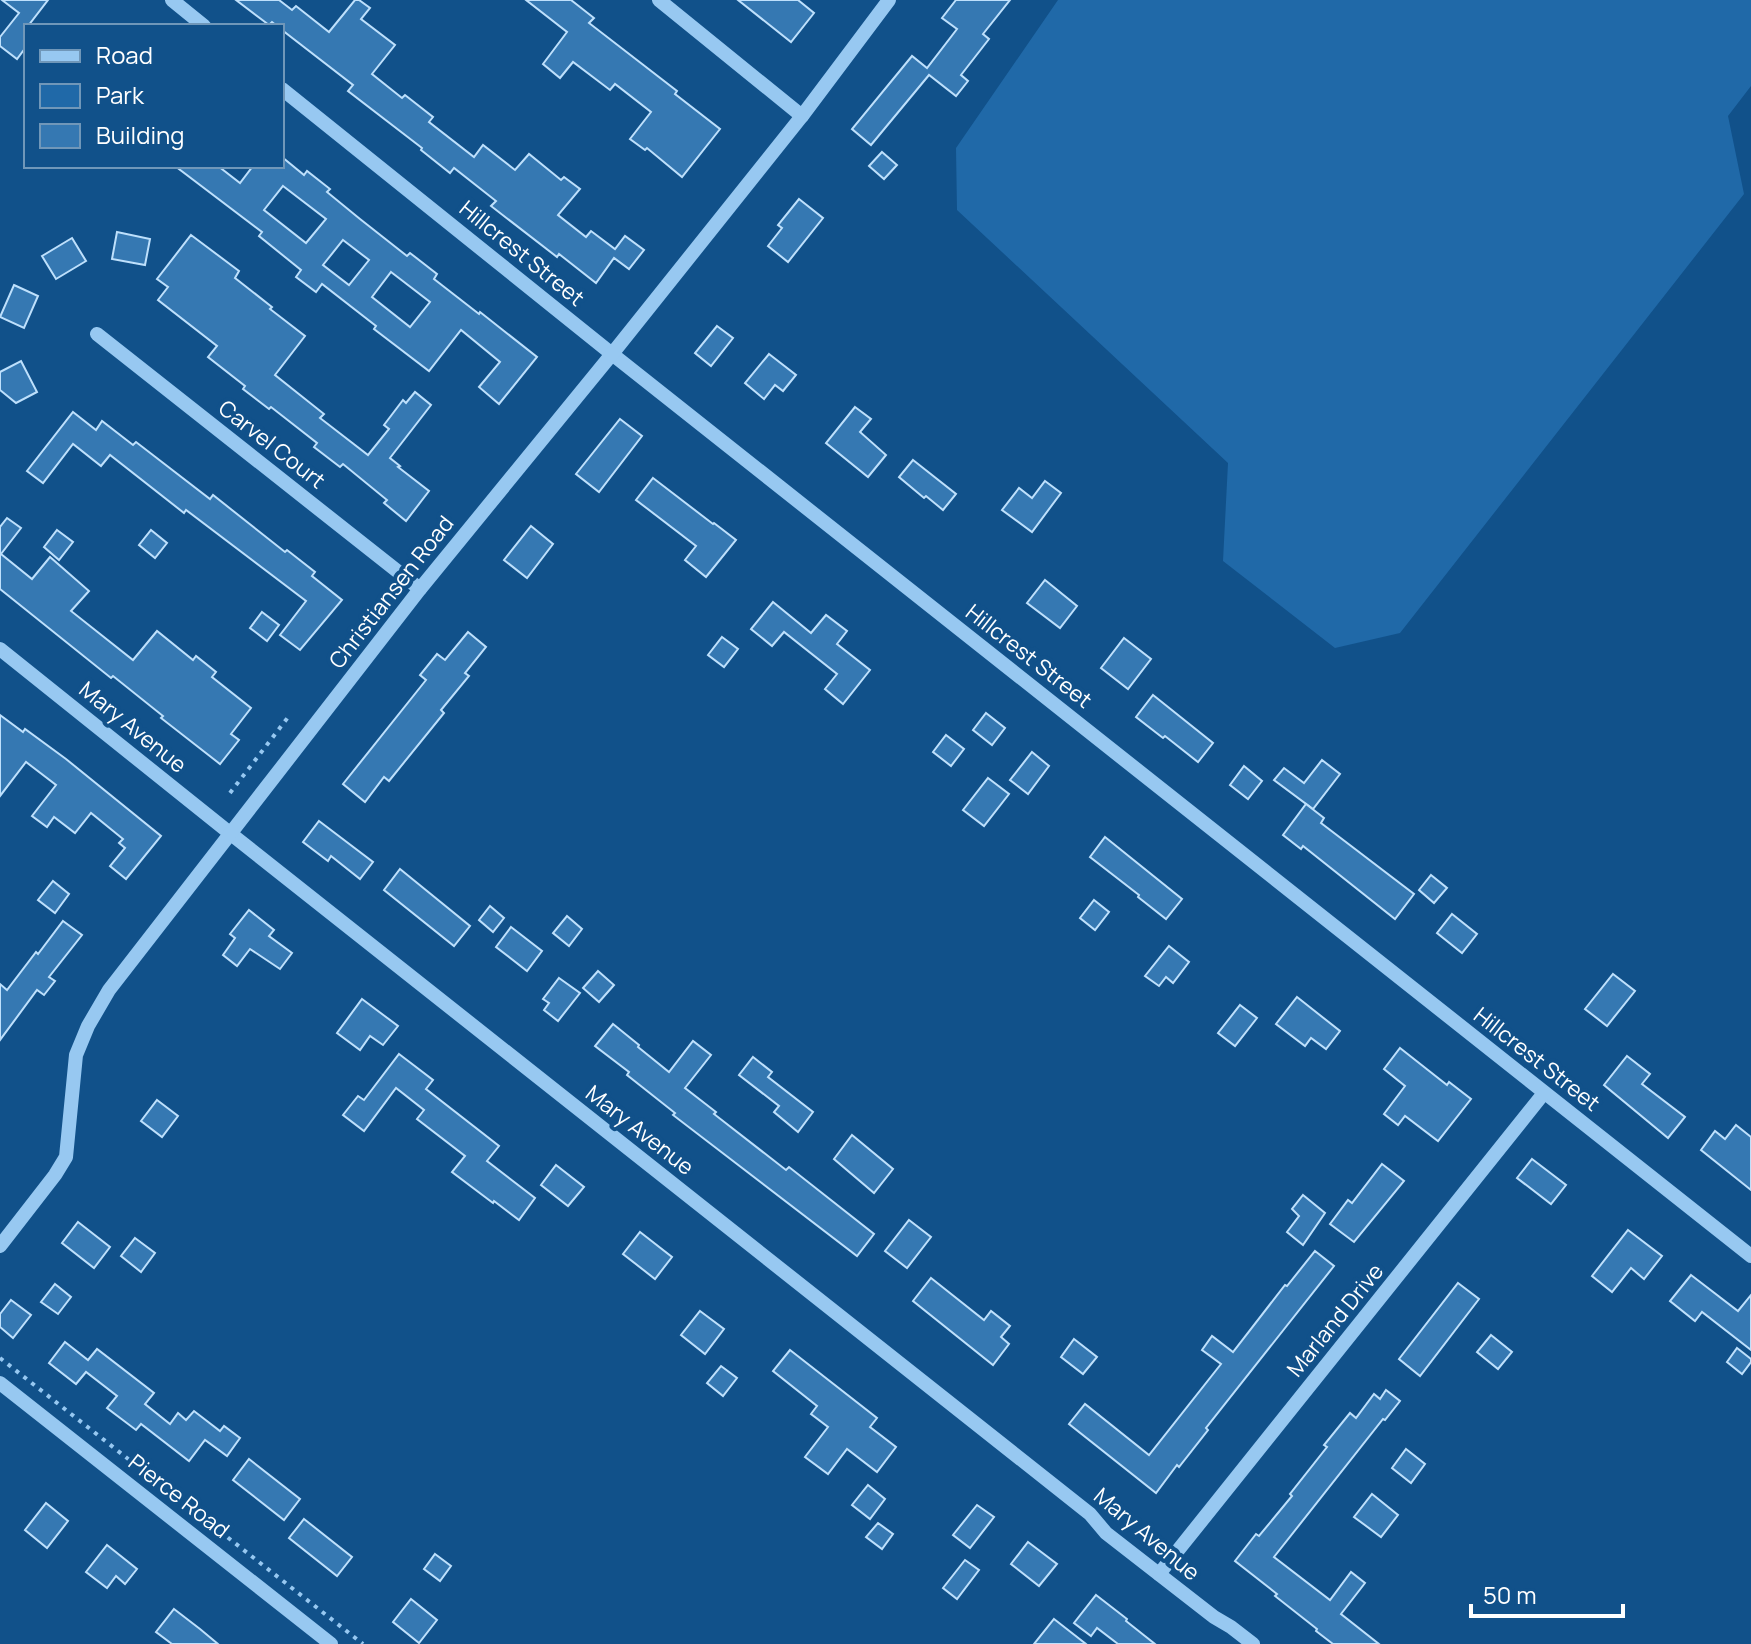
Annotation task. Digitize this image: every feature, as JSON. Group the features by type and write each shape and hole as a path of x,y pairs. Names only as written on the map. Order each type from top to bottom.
{"street":[{"path":"172,0 202,24"},
{"path":"659,0 802,116"},
{"name":"Christiansen Road","path":"0,1246 66,1157 76,1055 88,1026 109,990 420,589 802,116 889,0"},
{"name":"Hillcrest Street","path":"284,91 1751,1256"},
{"name":"Carvel Court","path":"97,334 420,589"},
{"name":"Mary Avenue","path":"0,649 1090,1514 1106,1533 1253,1644"},
{"name":"Marland Drive","path":"1159,1574 1544,1093"},
{"name":"Pierce Road","path":"0,1383 331,1644"}],"path":[{"path":"230,793 289,716"},
{"path":"0,1358 363,1644"}],"green space":[{"path":"1058,0 1751,0 1751,86 1728,116 1744,194 1400,633 1335,648 1223,561 1228,463 957,210 956,148"}],"building":[{"path":"2,0 48,0 30,24 24,24 24,50 17,59 0,46 0,37 19,13"},
{"path":"236,0 279,0 292,10 296,6 329,32 355,0 359,0 370,8 361,19 395,45 372,74 433,117 429,122 474,157 483,145 515,170 529,154 561,180 564,177 580,189 558,215 586,237 591,231 615,249 625,236 644,250 629,269 614,258 596,283 491,206 496,201 454,168 450,173 348,91 353,85 284,32 284,24 268,24"},
{"path":"526,0 571,0 594,18 589,23 677,91 675,94 720,129 682,177 647,148 645,150 630,139 651,112 615,84 610,90 573,62 560,78 543,64 567,32"},
{"path":"738,0 798,0 814,13 791,42"},
{"path":"956,0 1010,0 983,34 989,39 961,75 968,81 956,96 929,75 871,145 852,129 912,56 927,68 957,29 942,18"},
{"path":"882,152 897,165 884,179 869,166"},
{"path":"284,159 304,175 307,171 360,219 407,256 410,253 437,274 434,279 537,357 499,404 479,387 500,362 461,330 429,371 322,284 316,292 296,277 301,270 259,236 262,232 178,168 221,168 240,183 251,168 284,168","holes":["283,186 326,219 306,243 264,210","343,240 369,260 349,285 323,265","391,272 430,302 410,327 372,297"]},
{"path":"799,199 823,218 788,262 768,246 782,228 778,225"},
{"path":"117,232 150,239 145,265 112,259"},
{"path":"191,235 239,271 235,278 305,336 275,375 324,414 320,418 368,455 389,429 384,425 403,400 406,403 415,392 431,405 390,458 429,491 406,521 384,503 387,500 343,464 340,467 314,447 317,443 243,389 245,386 208,357 217,346 158,300 168,287 157,279"},
{"path":"72,238 86,261 56,279 42,256"},
{"path":"14,285 38,296 24,328 0,317"},
{"path":"717,326 733,338 711,366 695,353"},
{"path":"769,354 796,375 783,391 775,385 764,399 745,383"},
{"path":"21,361 37,392 16,403 0,390 0,372"},
{"path":"855,407 871,419 860,432 886,455 868,477 826,443"},
{"path":"73,412 96,430 102,421 133,445 136,442 210,499 213,495 315,572 312,576 342,600 300,650 280,635 306,601 110,455 101,466 73,444 43,483 27,471"},
{"path":"620,419 642,436 599,492 576,474"},
{"path":"913,460 956,494 943,510 899,477"},
{"path":"653,478 736,540 706,577 685,560 696,546 636,500"},
{"path":"1045,481 1061,493 1032,532 1002,510 1019,488 1032,498"},
{"path":"7,518 21,528 1,554 32,579 50,557 89,591 71,611 133,660 157,631 193,660 196,656 216,672 212,677 251,708 231,734 239,740 220,764 0,589 0,527"},
{"path":"531,526 553,544 527,578 504,560"},
{"path":"57,530 73,542 59,560 44,547"},
{"path":"151,530 167,543 155,558 139,545"},
{"path":"1045,580 1077,606 1060,628 1027,603"},
{"path":"773,602 811,633 826,615 847,631 837,644 870,670 843,704 825,689 837,674 784,632 772,646 751,629"},
{"path":"262,612 279,625 267,641 250,628"},
{"path":"468,632 486,647 465,673 469,676 441,710 444,713 389,781 384,777 365,802 343,784 426,680 420,675 437,654 445,660"},
{"path":"722,637 738,649 724,667 708,655"},
{"path":"1124,638 1151,659 1128,689 1101,668"},
{"path":"1153,695 1213,743 1198,762 1136,717"},
{"path":"986,713 1005,728 992,745 973,730"},
{"path":"0,715 66,759 161,836 126,879 110,866 125,848 119,843 123,839 91,813 75,833 54,817 47,827 32,816 56,785 26,762 0,796"},
{"path":"946,735 964,749 951,766 933,752"},
{"path":"1032,752 1049,766 1028,794 1010,780"},
{"path":"1322,760 1340,774 1313,809 1274,780 1284,768 1304,783"},
{"path":"1244,766 1262,781 1248,799 1230,785"},
{"path":"988,778 1009,794 984,826 963,810"},
{"path":"1306,804 1324,818 1321,823 1414,894 1395,919 1303,846 1301,849 1283,835"},
{"path":"319,821 373,862 360,879 331,856 328,861 303,842"},
{"path":"1105,837 1182,899 1166,919 1090,857"},
{"path":"400,869 470,926 454,946 384,890"},
{"path":"1431,875 1447,888 1434,903 1419,890"},
{"path":"53,881 69,894 55,913 38,900"},
{"path":"1094,900 1109,912 1095,930 1080,918"},
{"path":"490,906 504,918 493,932 479,920"},
{"path":"249,910 274,930 269,936 292,953 280,969 250,949 237,966 223,955 235,938 230,934"},
{"path":"1452,914 1477,934 1462,953 1437,933"},
{"path":"567,916 582,929 569,946 553,933"},
{"path":"63,921 82,935 49,977 55,981 44,995 37,990 0,1040 0,984 7,990"},
{"path":"511,927 542,951 527,971 496,947"},
{"path":"1169,946 1189,962 1173,983 1166,977 1159,986 1145,976"},
{"path":"598,971 614,985 599,1002 583,988"},
{"path":"1613,974 1635,991 1607,1026 1585,1009"},
{"path":"559,978 580,993 558,1021 544,1010 549,1003 543,999"},
{"path":"1297,997 1340,1031 1326,1049 1311,1038 1305,1046 1276,1024"},
{"path":"362,999 398,1026 383,1045 370,1036 360,1050 337,1033"},
{"path":"1240,1005 1257,1018 1235,1046 1218,1033"},
{"path":"613,1024 669,1072 693,1041 711,1055 685,1088 786,1170 789,1167 874,1234 857,1256 673,1115 675,1113 627,1075 629,1072 595,1046"},
{"path":"1400,1048 1447,1085 1449,1082 1471,1099 1438,1141 1405,1116 1398,1125 1384,1114 1405,1086 1384,1069"},
{"path":"399,1054 433,1080 426,1089 499,1146 487,1161 535,1198 519,1220 452,1172 465,1156 417,1119 424,1110 396,1088 364,1131 343,1115 358,1096 364,1100"},
{"path":"1627,1056 1650,1074 1642,1084 1685,1117 1668,1138 1604,1085"},
{"path":"753,1057 772,1072 768,1077 813,1112 798,1132 774,1112 779,1106 739,1075"},
{"path":"157,1100 178,1116 162,1137 141,1121"},
{"path":"1736,1125 1751,1137 1751,1190 1701,1150 1715,1131 1725,1139"},
{"path":"852,1135 893,1169 874,1193 834,1159"},
{"path":"1532,1159 1566,1185 1551,1204 1517,1178"},
{"path":"1382,1164 1404,1181 1354,1242 1330,1224 1348,1200 1352,1203"},
{"path":"556,1165 584,1187 568,1206 541,1185"},
{"path":"1303,1195 1325,1213 1303,1245 1287,1232 1299,1216 1292,1209"},
{"path":"909,1220 931,1237 907,1268 885,1251"},
{"path":"78,1222 110,1247 94,1268 62,1243"},
{"path":"1628,1230 1662,1256 1644,1279 1631,1268 1612,1292 1592,1276"},
{"path":"640,1232 672,1257 655,1279 623,1254"},
{"path":"135,1238 155,1253 141,1272 121,1256"},
{"path":"1315,1251 1334,1266 1156,1493 1069,1424 1085,1404 1149,1455 1221,1364 1202,1350 1212,1336 1233,1352"},
{"path":"1691,1275 1738,1311 1751,1295 1751,1350 1702,1312 1695,1321 1670,1301"},
{"path":"931,1278 984,1320 991,1311 1010,1326 1001,1337 1009,1344 993,1365 913,1301"},
{"path":"1458,1283 1479,1299 1420,1376 1399,1359"},
{"path":"55,1284 71,1297 58,1314 41,1302"},
{"path":"11,1300 31,1315 13,1338 0,1327 0,1314"},
{"path":"700,1311 724,1329 705,1354 681,1335"},
{"path":"1491,1335 1512,1352 1498,1369 1477,1352"},
{"path":"1074,1339 1097,1357 1083,1374 1061,1357"},
{"path":"65,1342 88,1360 97,1349 154,1393 145,1404 170,1424 178,1413 186,1420 194,1411 220,1431 224,1426 240,1438 227,1456 205,1440 189,1461 141,1424 136,1430 107,1408 117,1396 86,1372 76,1384 49,1363"},
{"path":"1737,1348 1751,1359 1742,1374 1727,1362"},
{"path":"790,1350 877,1418 870,1427 896,1447 877,1472 847,1449 828,1474 805,1457 828,1427 811,1414 817,1406 773,1371"},
{"path":"721,1366 737,1378 723,1396 707,1383"},
{"path":"1386,1390 1400,1401 1274,1557 1330,1600 1351,1572 1365,1583 1341,1614 1379,1644 1333,1644 1235,1561 1292,1496 1290,1494 1327,1447 1324,1445 1350,1413 1356,1418 1374,1394 1380,1399"},
{"path":"1406,1449 1425,1464 1411,1483 1392,1468"},
{"path":"249,1459 300,1499 284,1520 233,1480"},
{"path":"868,1485 885,1499 870,1519 852,1505"},
{"path":"1372,1494 1398,1515 1381,1537 1354,1517"},
{"path":"46,1503 68,1521 47,1548 25,1530"},
{"path":"977,1505 994,1517 970,1548 953,1535"},
{"path":"304,1519 352,1557 337,1576 289,1538"},
{"path":"878,1523 893,1534 882,1549 866,1537"},
{"path":"1028,1542 1057,1564 1039,1586 1011,1564"},
{"path":"107,1545 137,1569 125,1584 116,1576 107,1588 86,1572"},
{"path":"435,1554 451,1566 440,1581 424,1569"},
{"path":"965,1560 979,1570 957,1599 943,1588"},
{"path":"1096,1595 1155,1644 1118,1644 1097,1628 1091,1636 1074,1623"},
{"path":"411,1599 437,1620 419,1643 393,1622"},
{"path":"174,1609 218,1644 172,1644 156,1632"},
{"path":"1054,1619 1086,1644 1034,1644"}]}
